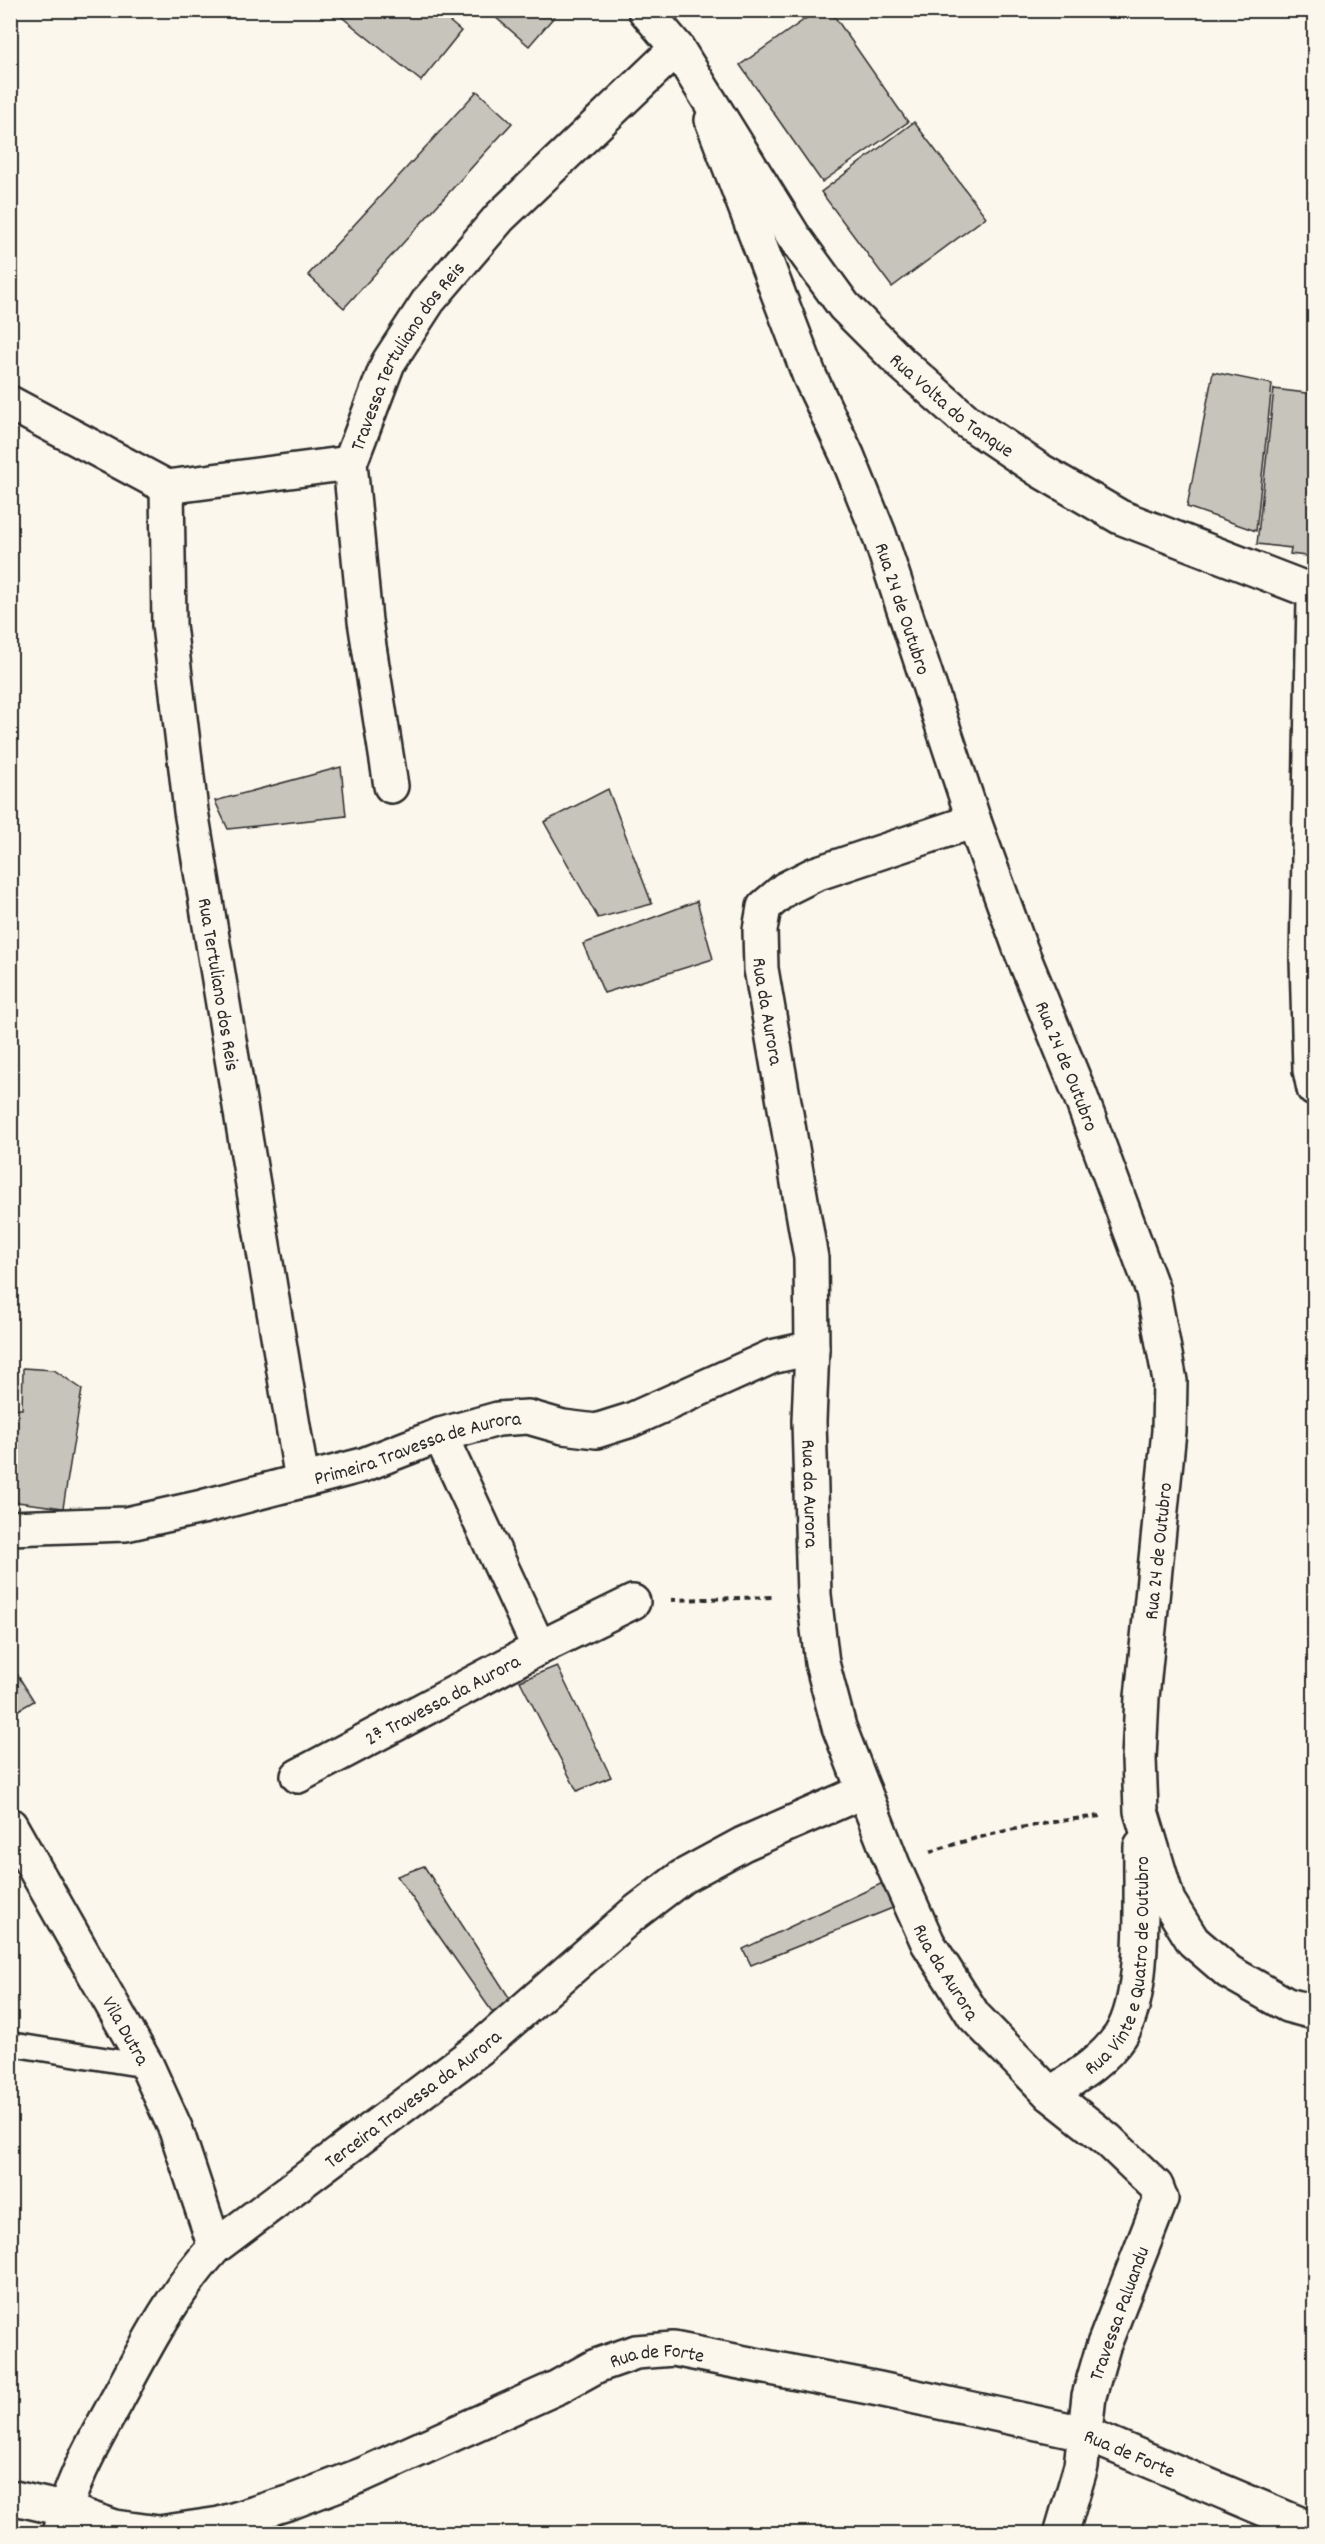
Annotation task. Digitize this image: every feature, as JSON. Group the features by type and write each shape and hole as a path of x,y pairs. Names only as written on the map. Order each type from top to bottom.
{"street":[{"path":"645,10 677,48 699,84"},
{"name":"Travessa Tertuliano dos Reis","path":"391,786 365,621 350,464 388,363 429,300 500,217 677,48"},
{"name":"Rua Volta do Tanque","path":"699,84 794,237 843,306 901,363 968,422 1041,471 1120,517 1314,592"},
{"name":"Rua 24 de Outubro","path":"699,84 810,377 847,455 879,534 974,821 1020,948 1079,1092 1149,1280 1163,1335 1170,1381 1168,1431 1142,1697 1139,1760 1142,1812 1168,1901 1193,1941 1229,1972 1287,2005 1314,2012"},
{"path":"10,403 167,487 350,464"},
{"name":"Rua Tertuliano dos Reis","path":"167,487 169,625 191,811 302,1480"},
{"path":"1314,600 1307,958 1310,1070 1314,1089"},
{"name":"Rua da Aurora","path":"974,821 815,874 785,889 764,907 760,930 761,969 811,1258 812,1348 809,1421 814,1595 822,1663 840,1727 893,1865 928,1943 974,2016 1050,2094 1108,2140 1156,2186 1161,2199"},
{"name":"Primeira Travessa de Aurora","path":"10,1528 126,1524 202,1507 363,1465 440,1435 498,1419 528,1417 563,1427 596,1431 631,1420 771,1357 812,1348"},
{"name":"2ª Travessa da Aurora","path":"298,1776 539,1647 440,1435"},
{"path":"539,1647 633,1602"},
{"name":"Terceira Travessa da Aurora","path":"61,2521 95,2440 161,2320 190,2274 215,2247 480,2048 632,1915 682,1877 742,1844 864,1791"},
{"name":"Rua Vinte e Quatro de Outubro","path":"1050,2094 1096,2063 1120,2034 1135,1999 1140,1928 1142,1812"},
{"name":"Vila Dutra","path":"10,1825 147,2066 176,2130 215,2247"},
{"name":"Travessa Paluandu","path":"1061,2534 1081,2466 1089,2396 1103,2347 1161,2199"},
{"name":"Rua de Forte","path":"10,2497 61,2521 159,2533 220,2524 291,2502 362,2475 558,2387 596,2366 636,2352 673,2349 879,2389 1084,2433 1314,2530"}],"lane":[{"path":"10,2044 147,2066"}],"path":[{"path":"633,1602 814,1595"},
{"path":"893,1865 976,1836 1050,1821 1142,1812"}],"building":[{"path":"333,10 436,10 461,31 421,81"},
{"path":"487,10 560,10 529,46"},
{"path":"818,10 830,10 908,122 822,182 740,65"},
{"path":"477,91 512,123 344,308 308,275"},
{"path":"914,122 986,217 892,287 821,192"},
{"path":"1213,372 1272,384 1256,531 1187,507"},
{"path":"1274,389 1314,394 1314,557 1290,554 1291,548 1257,544"},
{"path":"341,767 346,816 228,829 215,801"},
{"path":"608,789 652,904 598,918 544,822"},
{"path":"697,901 713,959 604,993 583,944"},
{"path":"23,1368 54,1370 82,1389 63,1508 10,1501 10,1409 22,1409"},
{"path":"10,1663 34,1701 10,1715"},
{"path":"557,1666 611,1777 577,1791 520,1681"},
{"path":"424,1866 512,2002 493,2013 397,1876"},
{"path":"889,1880 900,1905 751,1965 743,1949"}]}
